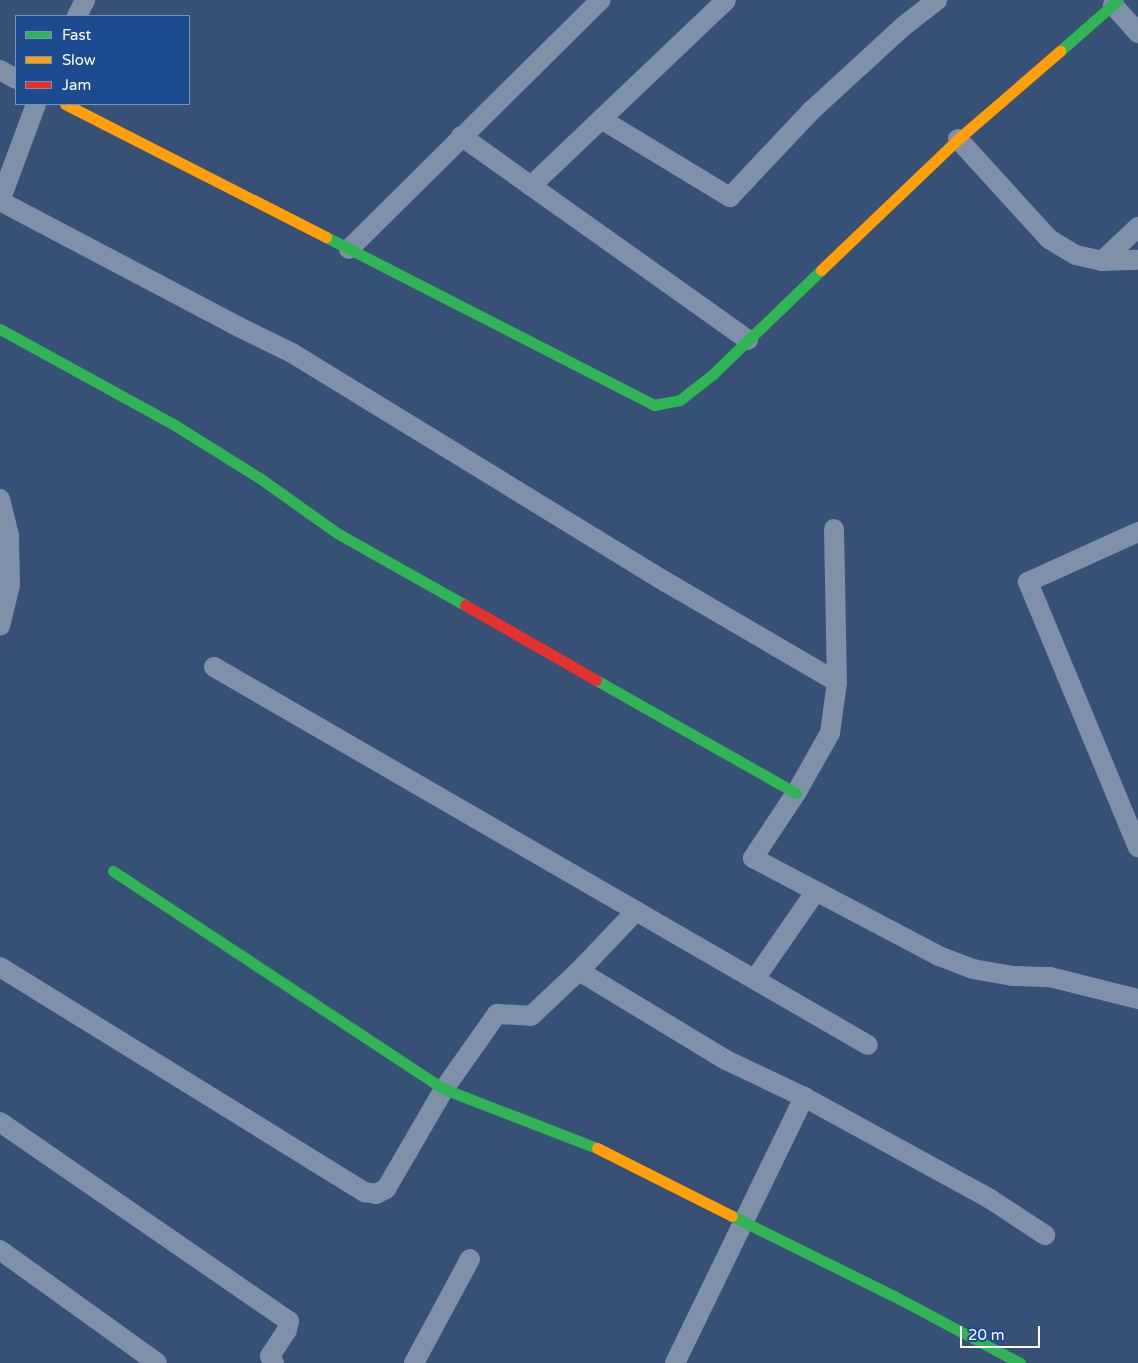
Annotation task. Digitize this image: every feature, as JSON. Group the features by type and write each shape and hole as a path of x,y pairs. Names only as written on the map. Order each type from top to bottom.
{"street":[{"path":"78,15 85,0"},
{"path":"349,249 461,136 601,0"},
{"path":"531,186 726,0"},
{"path":"601,119 730,197 811,111 905,25 937,0"},
{"path":"67,105 654,405 680,400 713,374 958,139 1116,2 1138,33"},
{"path":"0,70 15,78"},
{"path":"36,105 0,201 239,327 292,352 666,582 837,682"},
{"path":"461,136 748,340"},
{"path":"958,139 1049,239 1076,255 1102,261 1138,260"},
{"path":"1102,261 1138,227"},
{"path":"0,329 173,424 261,479 337,533 796,793"},
{"path":"0,498 9,536 10,585 0,626"},
{"path":"834,529 837,682 830,733 796,793 753,858 939,956 973,969 1013,976 1050,977 1138,999"},
{"path":"1138,532 1028,582 1138,847"},
{"path":"214,667 868,1044"},
{"path":"113,871 444,1089 607,1152 743,1222 894,1296 1020,1363"},
{"path":"755,980 816,891"},
{"path":"0,967 365,1192 376,1194 386,1189 444,1089 497,1014 530,1016 579,971 636,911"},
{"path":"579,971 726,1060 804,1097 990,1199 1045,1235"},
{"path":"682,1361 743,1222 804,1097"},
{"path":"0,1122 289,1321 287,1330 270,1356 274,1363"},
{"path":"0,1250 157,1363"},
{"path":"414,1363 470,1259"}],"traffic: fast":[{"path":"1060,51 1118,0"},
{"path":"326,237 654,405 680,400 713,374 821,270"},
{"path":"0,329 173,424 261,479 337,533 465,605"},
{"path":"596,680 796,793"},
{"path":"113,871 444,1089 597,1148"},
{"path":"732,1216 894,1296 1020,1363"}],"traffic: slow":[{"path":"821,270 958,139 1060,51"},
{"path":"67,105 326,237"},
{"path":"597,1148 732,1216"}],"traffic: jam":[{"path":"465,605 596,680"}]}
